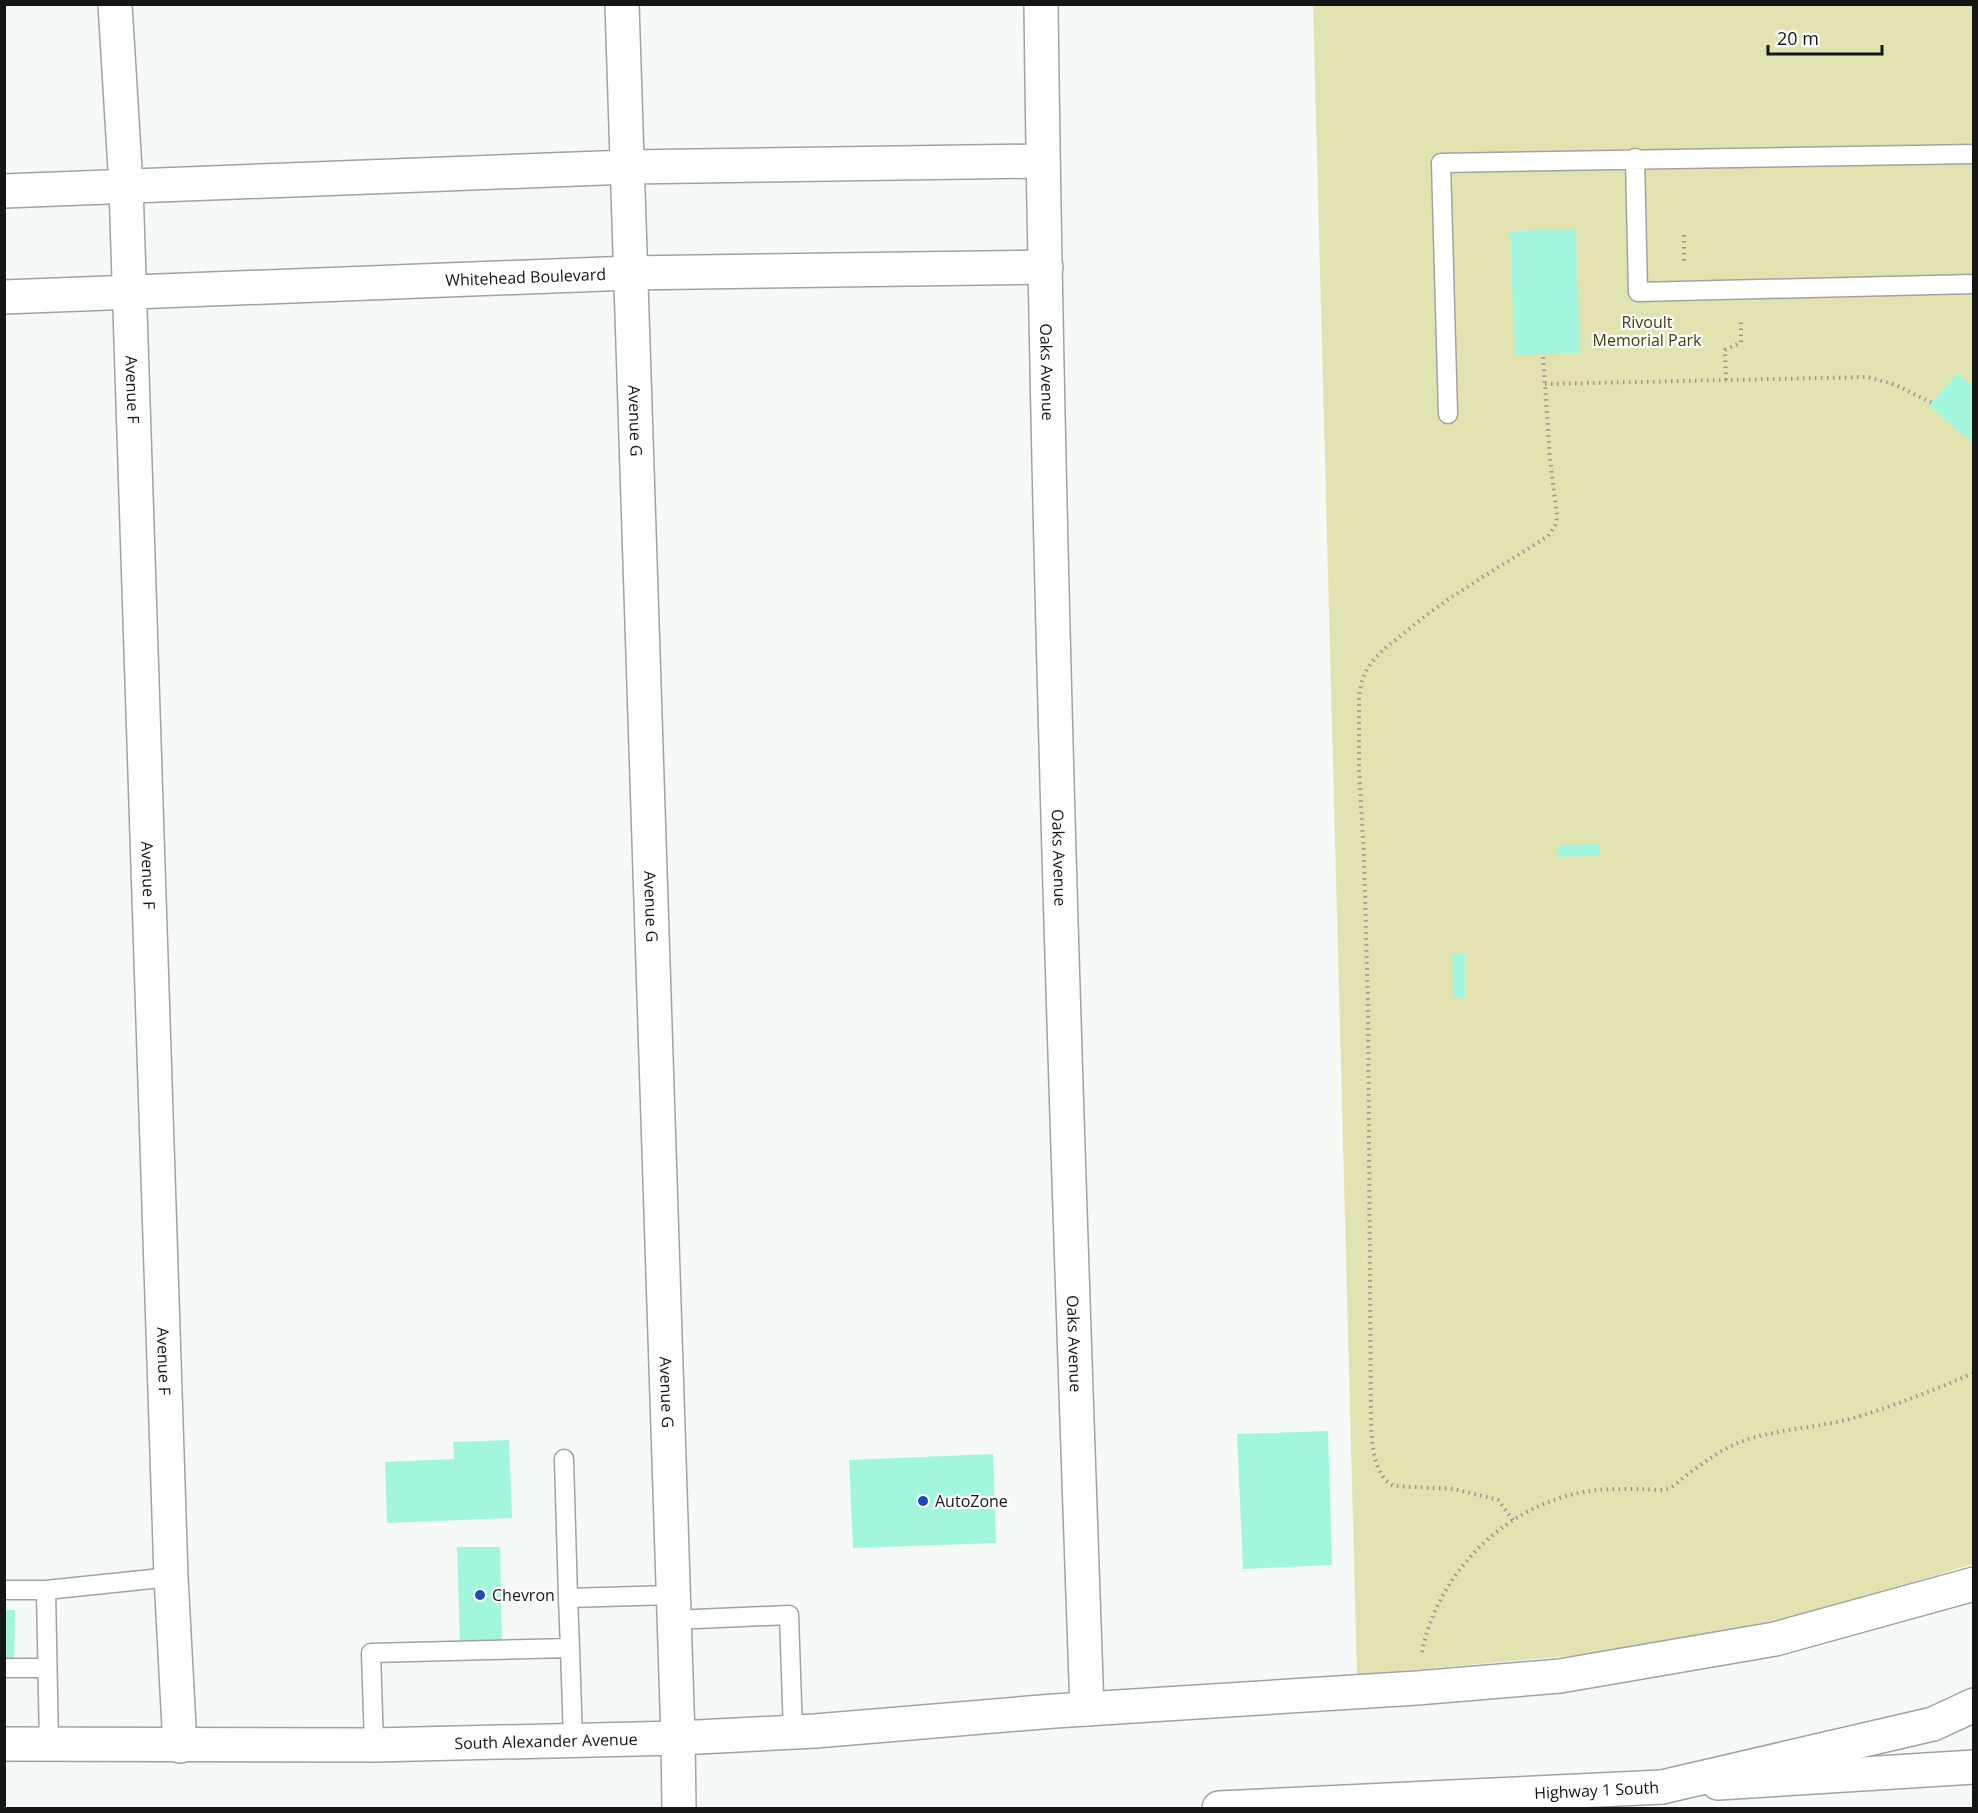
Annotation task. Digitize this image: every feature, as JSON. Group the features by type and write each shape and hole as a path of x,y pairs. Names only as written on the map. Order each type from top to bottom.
{"main road":[{"name":"Avenue F","path":"115,4 126,186 171,1577 180,1746"},
{"name":"Avenue G","path":"622,4 680,1809"},
{"name":"Oaks Avenue","path":"1041,4 1064,1056 1087,1709"},
{"path":"4,191 627,167 1043,161"},
{"name":"Whitehead Boulevard","path":"4,297 630,273 1046,267"},
{"name":"South Alexander Avenue","path":"4,1744 374,1745 678,1738 793,1733 1087,1709 1417,1688 1560,1676 1775,1639 1974,1584"},
{"path":"1662,1787 1933,1724 1974,1705"},
{"name":"Highway 1 South","path":"1219,1809 1662,1787 1974,1767"}],"lane":[{"path":"1448,414 1440,163 1974,154"},
{"path":"1635,158 1638,292 1974,284"},
{"path":"564,1459 573,1740"},
{"path":"4,1590 46,1590 171,1577"},
{"path":"46,1590 48,1745"},
{"path":"568,1598 673,1608 789,1615 793,1733"},
{"path":"374,1745 371,1653 570,1648"},
{"path":"4,1668 47,1668"}],"path":[{"path":"1726,380 1725,350 1741,342"},
{"path":"1513,1520 1498,1500 1454,1489 1388,1484 1377,1465 1374,1452 1371,1419 1368,1004 1359,770 1359,698 1367,669 1383,650 1451,596 1548,536 1553,530 1557,515 1550,460 1543,354"},
{"path":"1545,384 1868,377 1896,385 1932,403"},
{"path":"1417,1688 1426,1635 1453,1579 1470,1556 1495,1532 1513,1520 1538,1506 1583,1492 1667,1489 1716,1454 1743,1441 1850,1419 1905,1401 1974,1373"}],"green space":[{"name":"Rivoult Memorial Park","path":"1313,5 1973,5 1973,1564 1804,1615 1601,1653 1357,1675"}],"building":[{"path":"1576,229 1580,353 1515,355 1510,231"},
{"path":"1957,373 1974,387 1974,444 1929,406"},
{"path":"1599,844 1600,856 1557,857 1557,845"},
{"path":"1452,954 1465,954 1465,997 1453,997"},
{"path":"1328,1431 1332,1565 1243,1569 1237,1434"},
{"path":"509,1440 512,1518 387,1523 385,1462 454,1459 453,1442"},
{"name":"AutoZone","path":"993,1454 996,1543 853,1548 849,1460"},
{"name":"Chevron","path":"457,1547 500,1547 502,1642 460,1643"},
{"path":"4,1610 15,1610 14,1658 4,1658"}],"place":[{"name":"AutoZone","path":"923,1501"},
{"name":"Chevron","path":"480,1595"}]}
